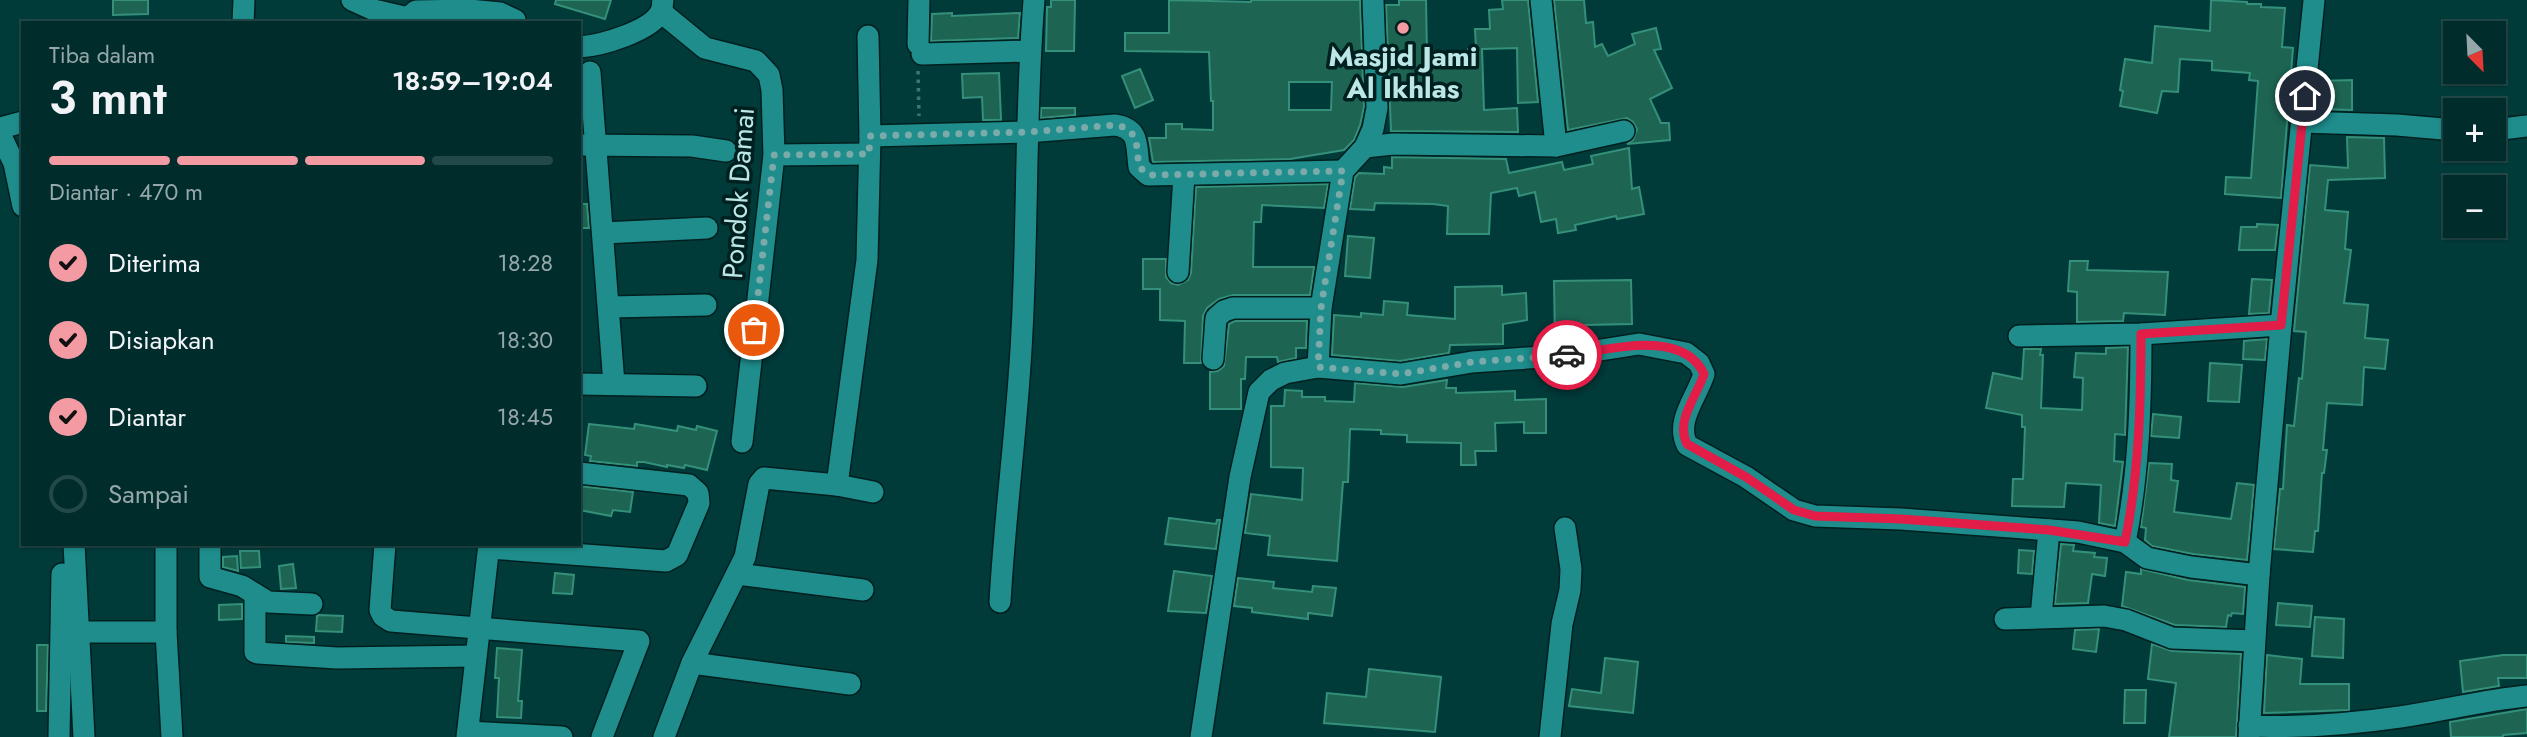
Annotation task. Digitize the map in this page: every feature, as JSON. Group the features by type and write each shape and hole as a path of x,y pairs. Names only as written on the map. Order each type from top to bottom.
{"street":[{"path":"243,21 244,0"},
{"path":"352,0 374,10 408,18 416,12 469,10 500,13 515,21"},
{"path":"919,0 920,49 1030,51"},
{"path":"1000,602 1022,332 1027,132 1034,0"},
{"path":"1318,367 1321,308 1343,171 1365,147 1373,129 1377,108 1373,0"},
{"path":"1541,0 1556,146"},
{"path":"2314,0 2281,325 2259,575 2249,732 2274,727 2400,717 2475,702 2527,696"},
{"path":"581,46 637,31 649,24 662,6"},
{"name":"Pondok Damai","path":"662,6 705,48 756,61 769,75 775,121 774,155 742,442"},
{"path":"837,485 867,260 868,36"},
{"path":"590,72 588,144 603,233 614,384"},
{"path":"2302,122 2443,129"},
{"path":"0,128 21,123"},
{"path":"774,155 869,145 919,135 1123,126 1130,129 1136,138 1139,167 1144,173 1184,175 1343,171"},
{"path":"2506,129 2527,126"},
{"path":"1365,147 1393,144 1556,146 1624,131"},
{"path":"0,134 15,163 21,195"},
{"path":"588,144 692,146 726,150"},
{"path":"1178,272 1184,175"},
{"path":"603,233 707,228"},
{"path":"609,307 706,305"},
{"path":"1213,359 1216,318 1224,311 1233,308 1321,308"},
{"path":"2019,336 2141,334 2281,325"},
{"path":"2125,542 2133,506 2141,398 2141,334"},
{"path":"1201,737 1240,477 1259,392 1271,380 1285,373 1318,367 1401,374 1472,362 1569,355 1639,344 1672,349 1686,353 1699,363 1704,374 1683,425 1682,436 1687,444 1746,477 1794,510 1815,516 1901,519 2049,530 2125,542 2147,558 2191,567 2259,575"},
{"path":"581,384 696,386"},
{"path":"562,737 467,735 489,546 666,561 677,555 699,503 698,493 689,485 581,473"},
{"path":"664,737 692,663 745,556 759,484 764,478 837,485 873,492"},
{"path":"1550,737 1562,624 1570,590 1571,569 1565,528"},
{"path":"2041,617 2049,530"},
{"path":"61,546 69,632 84,737"},
{"path":"59,737 74,546"},
{"path":"166,546 166,632 172,737"},
{"path":"210,546 210,577 242,586 268,602 312,604"},
{"path":"385,546 380,610 383,616 391,621 639,641 602,737"},
{"path":"737,574 863,590"},
{"path":"256,594 255,652 258,653 337,658 476,656"},
{"path":"2005,619 2104,616 2126,620 2172,638 2254,641"},
{"path":"69,632 166,632"},
{"path":"692,663 850,684"}],"path":[{"path":"919,135 920,49"}],"building":[{"path":"113,0 148,0 148,14 113,15"},
{"path":"556,0 611,0 605,19 555,4"},
{"path":"1051,0 1075,0 1074,51 1046,51 1047,7 1051,7"},
{"path":"1169,0 1360,0 1364,107 1354,140 1344,150 1290,159 1153,162 1149,138 1166,138 1166,124 1182,124 1182,129 1213,130 1209,52 1125,51 1125,33 1169,33","holes":["1289,82 1332,82 1331,110 1289,110"]},
{"path":"1399,0 1426,0 1427,56 1468,54 1468,49 1476,48 1475,29 1490,29 1489,10 1503,9 1502,0 1528,0 1538,102 1518,103 1517,48 1482,49 1484,110 1517,108 1518,132 1391,131 1386,5 1399,5"},
{"path":"1554,0 1584,0 1586,23 1593,22 1595,47 1602,44 1608,56 1635,44 1632,34 1656,28 1661,49 1654,50 1672,88 1650,99 1661,123 1669,123 1670,140 1627,144 1633,140 1637,129 1627,118 1568,130"},
{"path":"2211,0 2285,8 2282,47 2293,48 2281,198 2225,194 2226,177 2251,178 2258,81 2249,80 2250,73 2212,70 2212,61 2180,59 2178,92 2162,91 2157,113 2120,106 2125,59 2152,63 2155,26 2210,31"},
{"path":"952,13 952,16 1020,13 1018,38 931,41 932,14"},
{"path":"1140,69 1153,100 1135,108 1122,76"},
{"path":"999,73 1001,120 983,120 982,97 963,98 962,74"},
{"path":"2352,80 2352,110 2317,109 2319,81"},
{"path":"1041,108 1075,108 1075,115 1041,118"},
{"path":"2347,137 2384,138 2385,178 2328,180 2325,210 2348,212 2345,249 2351,250 2344,303 2368,305 2365,338 2388,340 2385,369 2364,367 2362,405 2327,403 2323,450 2327,450 2313,552 2274,549 2280,489 2283,489 2287,425 2294,426 2299,378 2302,379 2306,332 2294,331 2310,165 2348,168"},
{"path":"1629,148 1632,189 1639,187 1644,214 1617,219 1616,216 1575,225 1576,230 1558,233 1556,219 1541,222 1535,192 1519,196 1517,188 1491,193 1489,234 1447,234 1448,206 1375,203 1374,210 1350,209 1355,177 1359,173 1384,174 1384,167 1392,168 1392,157 1506,159 1509,173 1562,162 1564,170 1593,164 1591,156"},
{"path":"1328,184 1324,208 1262,205 1261,222 1254,222 1253,267 1314,267 1310,295 1233,295 1219,299 1207,308 1203,316 1201,363 1184,363 1185,321 1160,320 1160,289 1143,289 1143,259 1166,259 1166,277 1171,283 1178,285 1188,280 1191,273 1196,187"},
{"path":"581,204 587,204 589,228 581,228"},
{"path":"2257,224 2278,225 2275,250 2239,250 2241,227 2257,227"},
{"path":"1348,236 1374,238 1370,278 1345,276"},
{"path":"2070,261 2088,261 2087,270 2168,272 2165,315 2124,313 2123,321 2077,322 2077,292 2068,291"},
{"path":"2252,279 2272,280 2269,313 2249,314"},
{"path":"1631,280 1632,324 1584,325 1584,339 1555,343 1554,281"},
{"path":"1502,286 1502,295 1526,293 1527,320 1503,324 1503,344 1450,345 1449,353 1400,361 1332,355 1334,315 1383,315 1384,301 1408,303 1407,315 1455,319 1455,287"},
{"path":"1235,321 1307,321 1306,348 1296,348 1296,358 1278,362 1277,357 1246,357 1245,379 1241,379 1241,409 1210,409 1210,372 1218,371 1224,366 1229,324"},
{"path":"2267,339 2265,360 2243,359 2244,341"},
{"path":"2128,347 2125,435 2115,434 2114,461 2123,462 2115,526 2099,523 2101,485 2066,483 2064,507 2012,506 2013,479 2023,479 2025,427 2022,427 2022,415 1986,408 1993,373 2022,379 2024,349 2041,349 2041,408 2082,410 2083,378 2074,377 2076,353 2106,354 2106,348"},
{"path":"2210,363 2242,365 2239,402 2208,401"},
{"path":"1447,380 1446,388 1456,388 1456,393 1515,391 1515,400 1546,399 1546,433 1524,433 1524,422 1495,423 1496,451 1475,451 1476,465 1461,465 1461,443 1407,442 1407,435 1381,434 1381,430 1350,429 1348,482 1343,482 1337,561 1268,555 1270,536 1245,533 1251,494 1302,500 1303,468 1271,467 1271,406 1284,406 1285,390 1302,391 1302,397 1325,397 1325,401 1354,402 1355,383 1403,387"},
{"path":"2153,414 2181,417 2179,438 2151,436"},
{"path":"589,424 634,429 635,424 677,431 678,426 696,430 697,426 717,431 707,470 685,465 684,468 644,462 637,462 637,466 590,461 591,456 585,455"},
{"path":"2149,463 2172,464 2171,480 2178,481 2174,512 2231,519 2237,483 2254,485 2247,560 2152,546 2145,540 2146,528 2141,527"},
{"path":"581,486 633,492 630,512 613,510 611,516 581,510"},
{"path":"1169,518 1216,524 1217,520 1220,520 1216,549 1165,544"},
{"path":"2061,544 2074,545 2073,551 2095,553 2094,557 2107,558 2105,576 2092,574 2088,603 2055,604"},
{"path":"2019,550 2034,551 2032,574 2018,573"},
{"path":"240,551 259,551 260,567 241,568"},
{"path":"237,556 238,571 223,567 223,557"},
{"path":"293,564 296,588 281,589 279,566"},
{"path":"2141,569 2188,580 2245,587 2243,614 2228,615 2226,627 2175,625 2122,606 2126,572 2141,574"},
{"path":"1174,571 1212,576 1206,613 1168,611"},
{"path":"555,573 574,575 572,594 553,593"},
{"path":"1238,578 1274,582 1273,588 1312,592 1313,586 1336,588 1332,616 1308,613 1308,619 1252,612 1252,608 1234,606"},
{"path":"2278,603 2312,606 2310,627 2276,625"},
{"path":"242,604 242,619 219,620 219,605"},
{"path":"319,615 343,616 342,632 316,631"},
{"path":"2315,617 2344,619 2343,658 2312,656"},
{"path":"2099,629 2096,652 2073,649 2075,630"},
{"path":"286,636 314,637 314,643 286,642"},
{"path":"2152,644 2172,651 2241,654 2236,737 2169,737 2176,683 2148,679"},
{"path":"37,645 48,645 46,711 37,711"},
{"path":"497,648 522,650 518,701 522,701 521,718 497,717"},
{"path":"2267,655 2302,659 2300,684 2349,684 2349,710 2264,713"},
{"path":"2503,655 2527,655 2527,678 2498,678 2499,686 2463,692 2460,661"},
{"path":"1605,658 1638,662 1633,713 1569,706 1572,689 1601,693"},
{"path":"1369,669 1441,677 1435,732 1324,723 1327,693 1366,697"},
{"path":"2125,690 2146,690 2145,723 2124,723"},
{"path":"2527,709 2527,733 2503,737 2451,737 2450,722"}],"way so far":[{"path":"754,330 774,155 869,154 870,136 1027,132 1115,125 1133,132 1138,143 1139,167 1149,175 1343,171 1321,308 1318,367 1401,374 1472,362 1567,355"}],"place":[{"name":"Masjid Jami Al Ikhlas","path":"1403,28"}],"route":[{"path":"1567,355 1639,344 1686,353 1699,363 1704,374 1683,425 1682,436 1687,444 1746,477 1794,510 1815,516 1901,519 2078,532 2125,542 2133,506 2141,398 2141,334 2281,325 2305,96"}]}
